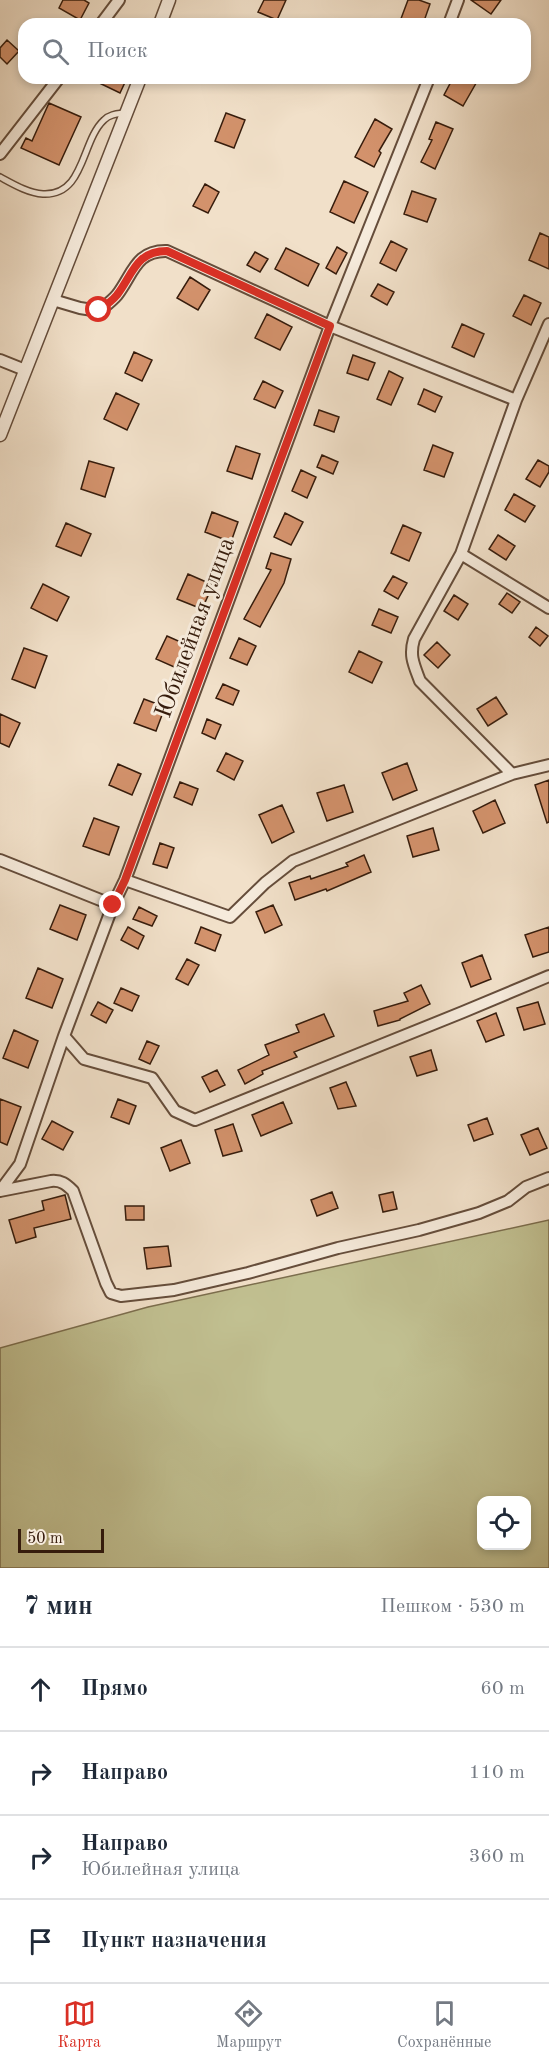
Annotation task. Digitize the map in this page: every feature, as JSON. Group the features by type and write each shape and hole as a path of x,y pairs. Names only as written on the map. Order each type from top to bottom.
{"street":[{"path":"106,18 119,0"},
{"path":"162,18 169,0"},
{"path":"451,18 458,0"},
{"path":"0,154 54,84"},
{"path":"0,435 138,84"},
{"name":"Юбилейная улица","path":"0,1191 20,1164 64,1036 113,905 125,880 330,326 427,84"},
{"path":"53,300 80,308 99,310 116,297 130,277 134,265 156,251 167,251 330,326 516,400"},
{"path":"512,774 420,681 411,650 414,639 461,554 516,400 549,324"},
{"path":"0,360 25,370"},
{"path":"461,554 549,608"},
{"path":"125,880 230,917 265,883 293,861 512,774 549,765"},
{"path":"0,860 113,905"},
{"path":"64,1036 84,1059 152,1078 175,1112 195,1120 549,976"},
{"path":"0,1191 51,1180 66,1184 73,1191 111,1293 121,1296 174,1290 216,1281 338,1248 419,1230 479,1213 508,1201 526,1187 549,1178"}],"lane":[{"path":"0,177 34,192 60,191 77,174 97,130 105,119 111,115 127,113"}],"shaded area":[{"path":"549,1220 549,1568 0,1568 0,1348 148,1307"}],"building":[{"path":"63,0 84,0 89,3 81,18 76,18 59,8"},
{"path":"264,0 286,0 278,18 258,12"},
{"path":"408,0 419,0 430,4 425,18 401,18"},
{"path":"471,0 501,0 491,14"},
{"path":"7,40 18,52 7,64 0,57 0,48"},
{"path":"101,84 124,84 120,93"},
{"path":"450,84 476,84 463,106 444,95"},
{"path":"49,103 81,117 59,165 21,148 26,138 32,141"},
{"path":"226,113 245,120 234,148 215,141"},
{"path":"375,119 392,129 379,151 381,153 374,167 355,157"},
{"path":"436,122 453,129 435,169 421,162 432,140 429,139"},
{"path":"344,181 368,192 354,223 330,212"},
{"path":"205,184 219,192 208,213 193,206"},
{"path":"412,191 436,199 427,222 404,214"},
{"path":"540,233 549,237 549,269 529,260"},
{"path":"391,241 407,249 396,271 380,263"},
{"path":"337,247 347,253 336,274 326,268"},
{"path":"286,248 319,264 308,286 275,269"},
{"path":"255,252 268,259 260,272 247,265"},
{"path":"190,277 210,290 198,310 177,298"},
{"path":"378,284 394,292 387,305 371,296"},
{"path":"524,295 541,303 531,325 513,316"},
{"path":"267,314 292,327 280,350 255,338"},
{"path":"462,324 484,334 474,357 452,347"},
{"path":"134,352 152,360 142,381 125,373"},
{"path":"353,355 375,363 368,380 347,373"},
{"path":"389,371 403,378 391,405 377,399"},
{"path":"263,381 283,391 275,408 254,399"},
{"path":"424,389 442,397 435,412 418,404"},
{"path":"116,393 139,404 127,430 104,419"},
{"path":"319,410 339,417 334,432 314,425"},
{"path":"433,445 453,453 444,477 424,470"},
{"path":"236,446 260,454 252,479 227,471"},
{"path":"322,455 338,462 333,474 317,467"},
{"path":"538,460 549,466 549,472 540,487 526,479"},
{"path":"89,461 114,468 105,497 81,489"},
{"path":"301,470 316,477 307,498 292,491"},
{"path":"514,494 535,506 525,522 505,510"},
{"path":"212,512 238,522 231,542 205,532"},
{"path":"285,513 303,522 291,545 274,537"},
{"path":"66,523 91,534 81,556 56,546"},
{"path":"403,525 421,533 409,561 391,553"},
{"path":"498,535 515,546 506,560 489,549"},
{"path":"271,553 291,559 284,583 260,627 244,619 271,570 266,568"},
{"path":"188,574 213,585 202,609 177,599"},
{"path":"393,576 407,583 398,599 384,591"},
{"path":"43,584 69,597 57,621 31,608"},
{"path":"507,593 520,602 512,613 499,604"},
{"path":"454,595 468,604 458,620 444,611"},
{"path":"379,609 398,617 391,633 372,625"},
{"path":"536,627 548,636 540,646 529,637"},
{"path":"167,636 192,647 181,670 156,659"},
{"path":"239,638 256,646 247,665 230,658"},
{"path":"437,642 450,655 438,668 424,655"},
{"path":"24,648 47,656 35,688 12,679"},
{"path":"359,651 382,662 372,683 349,672"},
{"path":"223,684 239,691 233,705 216,698"},
{"path":"496,697 507,714 488,726 477,709"},
{"path":"144,699 165,707 156,731 134,723"},
{"path":"0,714 20,723 9,747 0,743"},
{"path":"207,719 221,725 215,739 202,733"},
{"path":"226,753 243,761 234,780 217,771"},
{"path":"407,763 417,790 393,800 382,773"},
{"path":"118,764 141,774 132,795 109,785"},
{"path":"549,780 549,822 547,823 535,785"},
{"path":"180,782 198,789 192,805 174,797"},
{"path":"344,785 353,812 327,821 317,793"},
{"path":"495,800 505,823 483,833 473,811"},
{"path":"282,805 294,832 272,843 259,815"},
{"path":"94,818 119,827 109,855 83,846"},
{"path":"433,828 439,850 413,857 407,836"},
{"path":"160,843 174,848 167,868 153,864"},
{"path":"364,855 371,872 327,891 326,889 295,900 289,883 310,876 311,879 348,866 346,863"},
{"path":"60,905 86,915 77,940 50,929"},
{"path":"273,905 282,925 265,933 256,912"},
{"path":"139,907 157,916 152,926 133,919"},
{"path":"128,927 144,936 138,949 121,940"},
{"path":"201,927 221,935 215,951 195,943"},
{"path":"549,927 549,952 533,957 525,935"},
{"path":"482,955 491,979 471,987 462,963"},
{"path":"187,959 199,965 188,985 176,979"},
{"path":"38,968 63,979 52,1008 26,998"},
{"path":"421,985 430,1004 400,1020 378,1026 374,1011 408,1001 404,993"},
{"path":"121,988 139,996 132,1011 114,1003"},
{"path":"98,1002 113,1010 106,1023 91,1015"},
{"path":"538,1002 545,1024 524,1030 517,1008"},
{"path":"496,1013 504,1035 486,1042 477,1021"},
{"path":"324,1014 334,1036 294,1052 297,1057 262,1071 263,1074 245,1084 238,1070 269,1055 265,1045 299,1032 296,1025"},
{"path":"14,1030 38,1041 28,1068 3,1058"},
{"path":"147,1041 159,1046 150,1064 139,1059"},
{"path":"431,1050 437,1070 417,1076 410,1057"},
{"path":"217,1070 225,1085 210,1092 202,1077"},
{"path":"346,1082 356,1106 338,1109 330,1088"},
{"path":"0,1099 21,1107 7,1145 0,1142"},
{"path":"118,1099 136,1106 129,1124 111,1117"},
{"path":"283,1102 292,1123 261,1136 252,1115"},
{"path":"487,1118 493,1134 474,1141 468,1125"},
{"path":"52,1121 73,1132 63,1150 42,1139"},
{"path":"233,1124 242,1151 223,1156 215,1130"},
{"path":"538,1128 547,1148 530,1155 521,1135"},
{"path":"181,1140 190,1163 170,1171 161,1148"},
{"path":"332,1192 338,1208 317,1216 311,1200"},
{"path":"393,1192 397,1209 383,1212 379,1195"},
{"path":"65,1195 71,1219 34,1228 36,1237 16,1243 9,1220 44,1210 42,1201"},
{"path":"125,1206 144,1206 144,1220 126,1220"},
{"path":"168,1246 171,1266 147,1269 144,1248"}],"route":[{"path":"99,310 116,297 130,277 134,265 156,251 167,251 330,326 125,880 113,905"}]}
